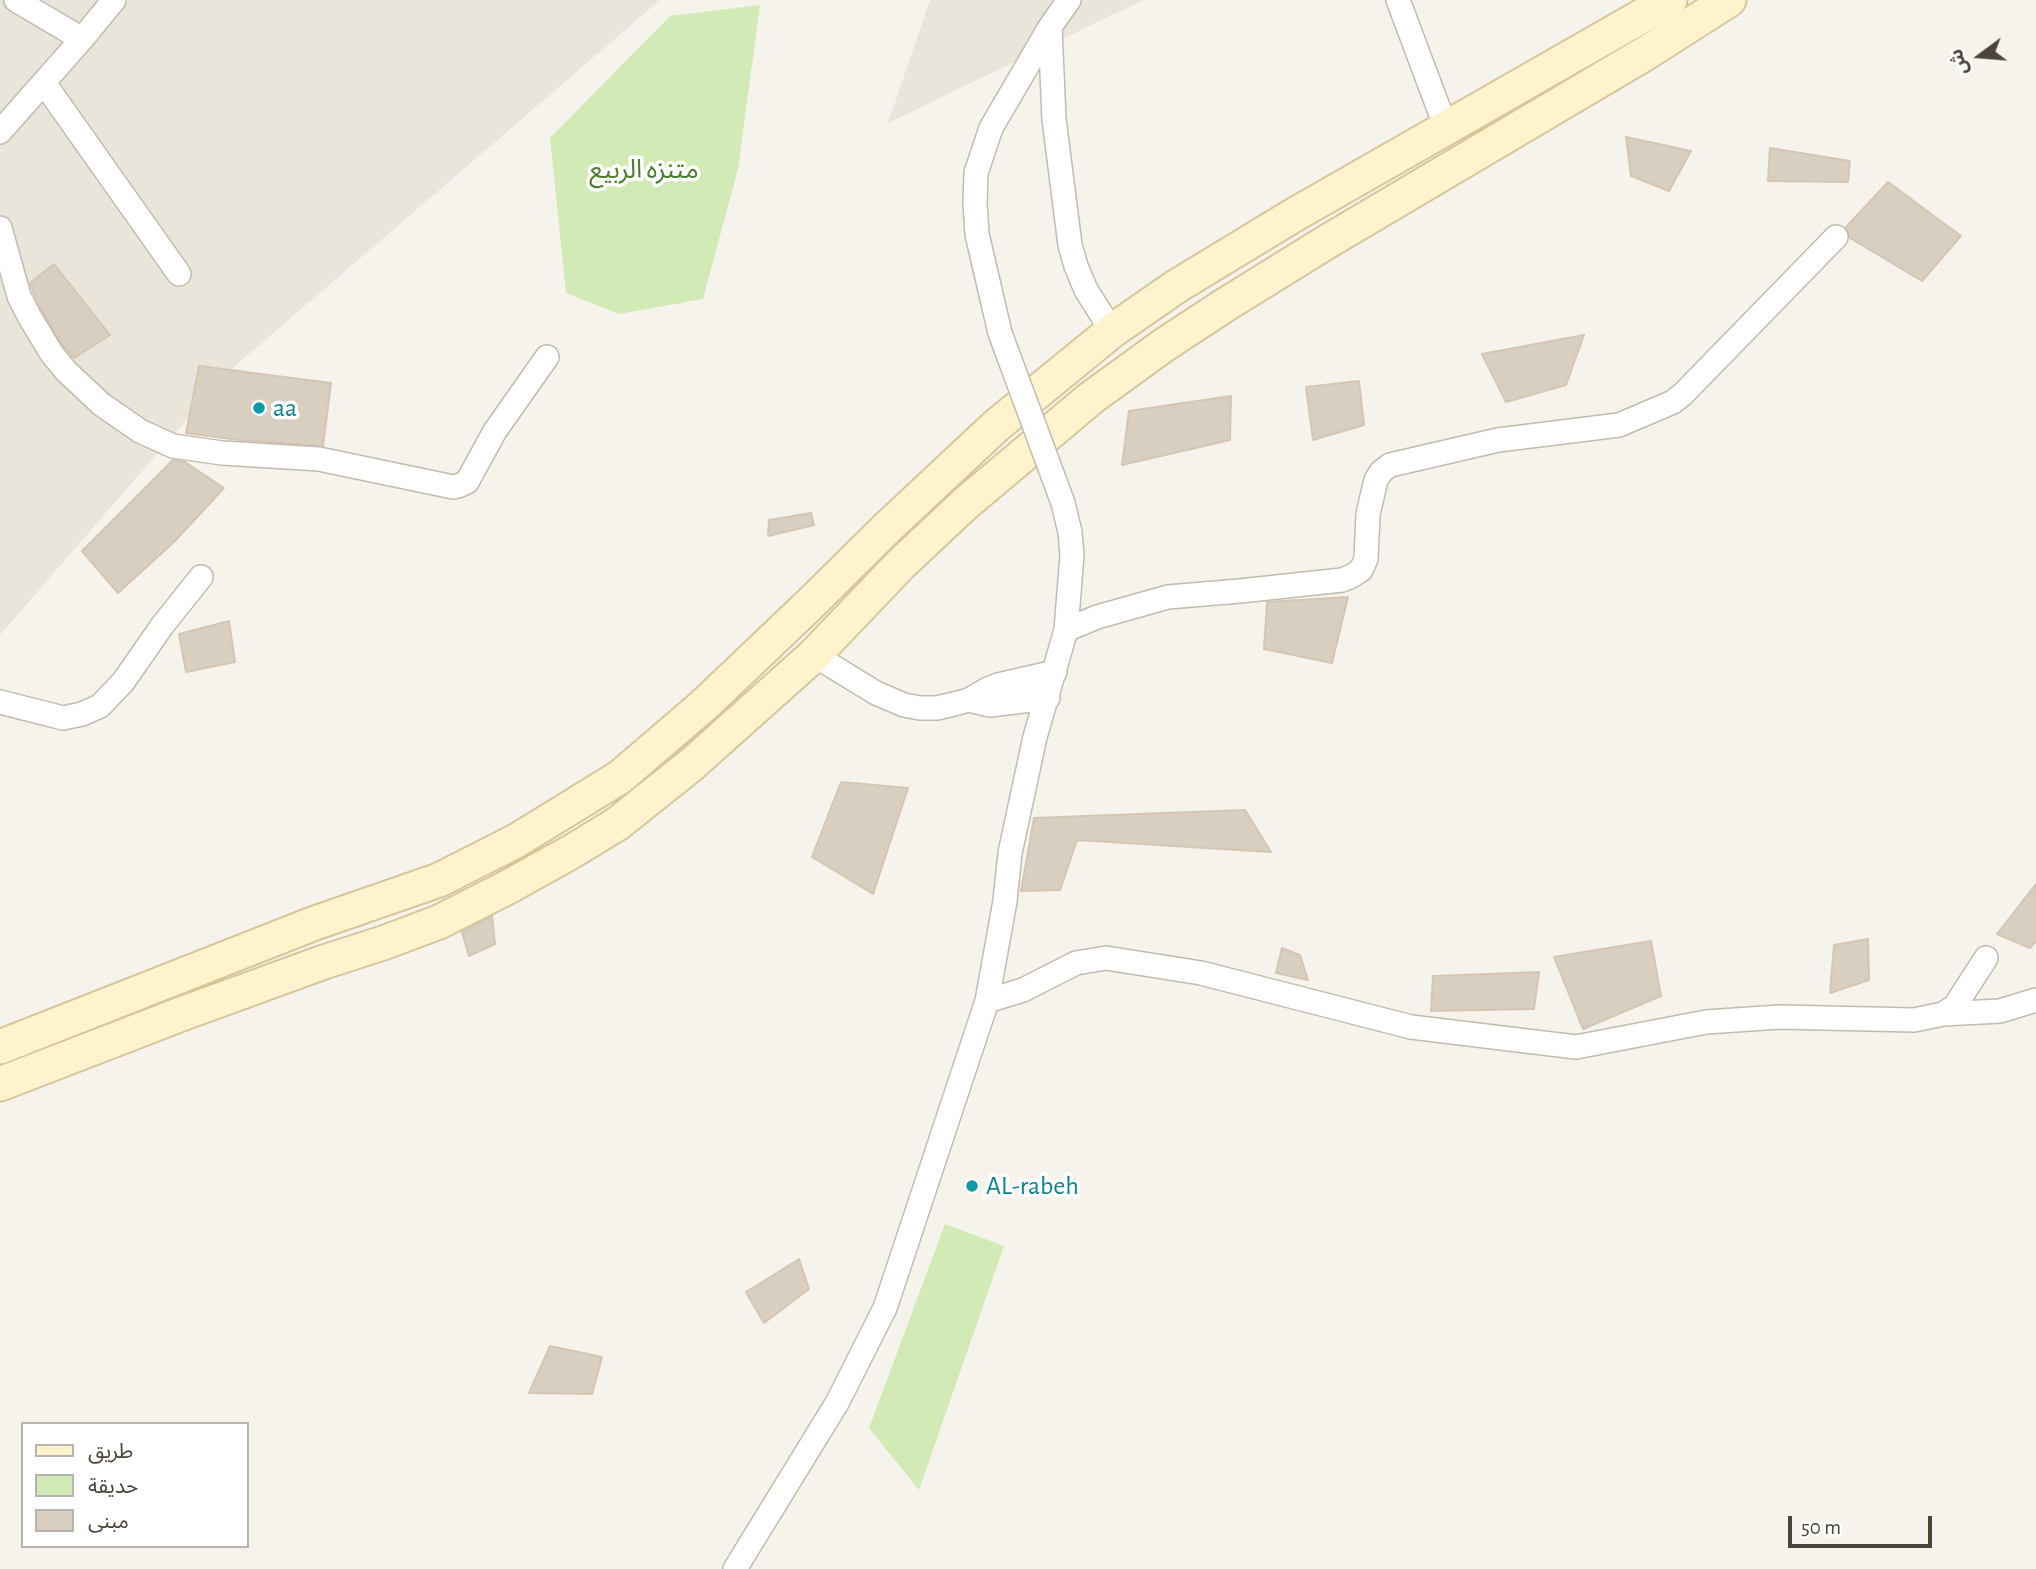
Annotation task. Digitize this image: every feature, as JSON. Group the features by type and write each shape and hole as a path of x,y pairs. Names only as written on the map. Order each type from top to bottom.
{"main road":[{"path":"0,1047 366,905 439,880 516,841 621,777 704,705 997,425 1112,331 1177,286 1282,222 1670,0"},
{"path":"0,1084 439,922 508,887 617,824 691,765 814,655 901,564 966,503 1091,398 1164,345 1330,240 1646,53 1729,0"},
{"path":"366,905 383,943"}],"street":[{"path":"16,0 82,39"},
{"path":"0,132 114,0"},
{"path":"735,1569 837,1403 885,1308 987,1001 1010,853 1035,737 1066,631 1072,555 1070,532 1063,503 1000,333 977,234 975,203 976,173 991,128 1050,27 1069,0"},
{"path":"1398,0 1446,128"},
{"path":"1050,27 1054,119 1070,244 1086,290 1112,331"},
{"path":"44,83 179,274"},
{"path":"0,228 19,296 41,338 66,371 123,421 173,446 222,453 319,459 458,486 467,482 495,431 547,357"},
{"path":"1066,631 1097,617 1168,597 1240,592 1342,580 1352,576 1361,570 1366,559 1367,514 1377,480 1381,472 1390,465 1498,440 1619,425 1673,402 1684,394 1836,237"},
{"path":"0,702 63,718 100,706 123,682 201,577"},
{"path":"814,655 876,693 904,705 920,708 937,708 969,700 998,685 1055,672"},
{"path":"969,700 990,705 1048,698"},
{"path":"987,1001 1023,990 1076,963 1106,958 1201,973 1411,1027 1576,1047 1706,1022 1779,1017 1914,1020 1942,1014 2000,1011 2036,1000"},
{"path":"1942,1014 1955,1006 1986,958"}],"shaded area":[{"path":"0,0 660,0 228,372 0,635"},
{"path":"930,0 1143,0 888,123"}],"green space":[{"name":"متنزه الربيع","path":"760,5 738,169 703,299 619,314 566,293 550,138 670,16"},
{"path":"945,1224 1004,1246 919,1490 869,1428"}],"building":[{"path":"1626,137 1691,151 1669,191 1631,176"},
{"path":"1770,148 1850,161 1848,182 1768,181"},
{"path":"1888,182 1961,236 1922,281 1850,238 1846,227"},
{"path":"54,264 110,335 74,358 63,346 41,309 30,283"},
{"path":"1584,335 1566,385 1506,402 1482,354"},
{"name":"aa","path":"199,366 331,383 323,446 186,433"},
{"path":"1359,381 1364,425 1313,440 1306,387"},
{"path":"1231,396 1230,440 1122,465 1129,411"},
{"path":"173,460 185,462 224,488 174,542 118,593 82,551"},
{"path":"811,513 814,525 768,536 769,520"},
{"path":"1348,597 1332,663 1264,649 1267,602"},
{"path":"229,621 235,662 186,672 179,634"},
{"path":"841,782 908,788 873,894 812,857"},
{"path":"1245,810 1271,852 1077,840 1060,890 1021,891 1034,818"},
{"path":"2036,884 2036,941 2030,948 1997,934"},
{"path":"492,916 495,944 469,956 462,932"},
{"path":"1868,939 1869,980 1830,993 1834,945"},
{"path":"1651,941 1661,996 1583,1029 1554,957"},
{"path":"1282,948 1300,955 1308,980 1276,973"},
{"path":"1539,972 1534,1009 1431,1011 1433,976"},
{"path":"799,1259 809,1289 764,1323 746,1292"},
{"path":"550,1346 602,1357 592,1394 529,1393"}],"place":[{"name":"aa","path":"259,408"},
{"name":"AL-rabeh","path":"972,1186"}]}
